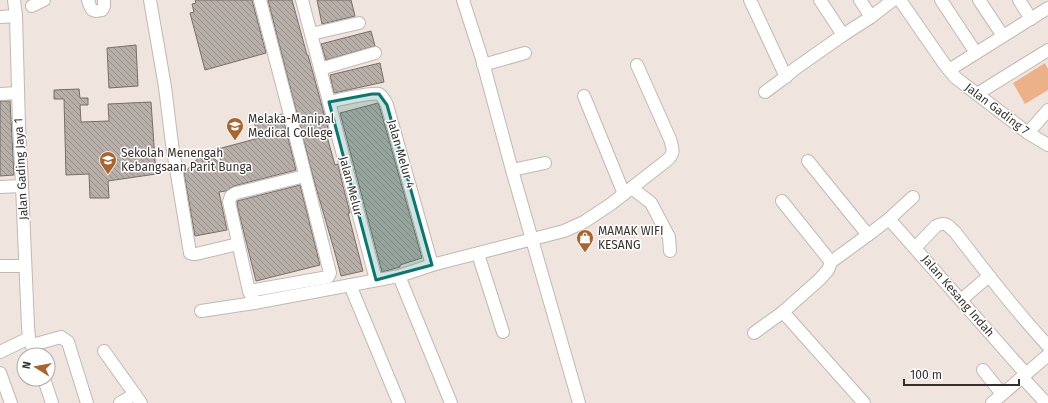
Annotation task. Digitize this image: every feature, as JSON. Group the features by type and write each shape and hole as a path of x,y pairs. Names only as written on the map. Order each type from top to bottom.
{"street":[{"name":"Jalan Gading Jaya 1","path":"14,0 16,16 18,125 28,326 32,346"},
{"path":"32,6 44,0"},
{"path":"88,0 91,9 98,11 102,10 104,0"},
{"path":"150,0 165,87 172,144 190,253 196,254 238,244"},
{"path":"249,291 328,277 330,272 260,0"},
{"name":"Jalan Melur","path":"302,0 376,280"},
{"path":"462,0 483,65 580,403"},
{"path":"750,0 786,77"},
{"path":"820,0 843,35"},
{"path":"860,0 871,17"},
{"path":"765,92 796,68 871,17 893,0"},
{"name":"Jalan Gading 7","path":"900,0 956,78 1028,133 1048,145"},
{"path":"941,0 976,53"},
{"path":"980,0 1003,36"},
{"path":"1018,0 1031,19"},
{"path":"949,70 1048,8"},
{"path":"0,17 16,16"},
{"path":"311,34 359,23"},
{"path":"320,69 375,53"},
{"path":"483,65 524,53"},
{"path":"977,94 1046,54"},
{"path":"200,311 254,303 399,276 432,265 564,231 584,222 666,162 670,158 673,151 670,139 637,65"},
{"path":"0,94 18,93"},
{"name":"Jalan Melur 4","path":"329,102 372,94 379,94 383,97 387,105 432,265"},
{"path":"584,96 628,191 651,203 669,237 670,251"},
{"path":"1028,133 1048,110"},
{"path":"808,161 868,235"},
{"path":"512,170 545,163"},
{"path":"254,303 249,291 238,244 229,202 230,196 236,193 305,176"},
{"path":"0,187 22,186"},
{"path":"754,333 783,312 820,279 828,270 831,262 889,219 913,197"},
{"path":"782,201 831,262"},
{"name":"Jalan Kesang Indah","path":"889,219 961,300 1046,403"},
{"path":"915,248 936,226 941,224 945,224 956,232 989,276 1048,346"},
{"path":"478,254 503,332"},
{"path":"0,266 25,266"},
{"path":"399,276 451,403"},
{"path":"961,300 989,276"},
{"path":"350,285 399,403"},
{"path":"783,312 864,403"},
{"path":"0,352 32,346 61,337 68,342 87,403"},
{"path":"104,351 138,398 120,403"},
{"path":"992,403 1048,355"},
{"path":"983,370 1002,394"},
{"path":"0,373 11,403"},
{"path":"47,387 52,403"}],"highlighted area":[{"path":"372,94 379,94 387,105 432,265 376,280 329,102"}],"shaded area":[{"path":"1045,63 1048,69 1048,90 1025,104 1013,83"}],"building":[{"path":"195,0 252,0 266,53 205,70 190,13 194,12 192,4 196,3"},
{"path":"268,0 292,0 329,132 326,133 335,165 338,164 350,213 348,213 363,271 341,276 313,177"},
{"path":"317,0 351,0 355,16 322,24"},
{"path":"371,31 375,46 326,60 321,44"},
{"path":"136,45 138,86 109,88 107,48"},
{"path":"380,63 384,82 334,93 330,75"},
{"path":"79,89 80,98 88,98 88,105 80,105 81,122 109,121 108,104 151,102 156,174 108,181 109,198 90,198 89,174 66,175 64,99 54,99 54,90"},
{"path":"0,101 10,101 14,175 0,176"},
{"path":"378,103 422,258 400,265 400,267 382,272 340,113"},
{"path":"282,114 296,170 234,186 226,191 219,192 227,230 195,236 184,173 205,151 222,165 218,149 259,138 254,122"},
{"path":"300,185 320,265 256,281 237,201"}],"place":[{"name":"Melaka-Manipal Medical College","path":"235,141"},
{"name":"Sekolah Menengah Kebangsaan Parit Bunga","path":"108,175"},
{"name":"MAMAK WIFI KESANG","path":"585,253"}]}
